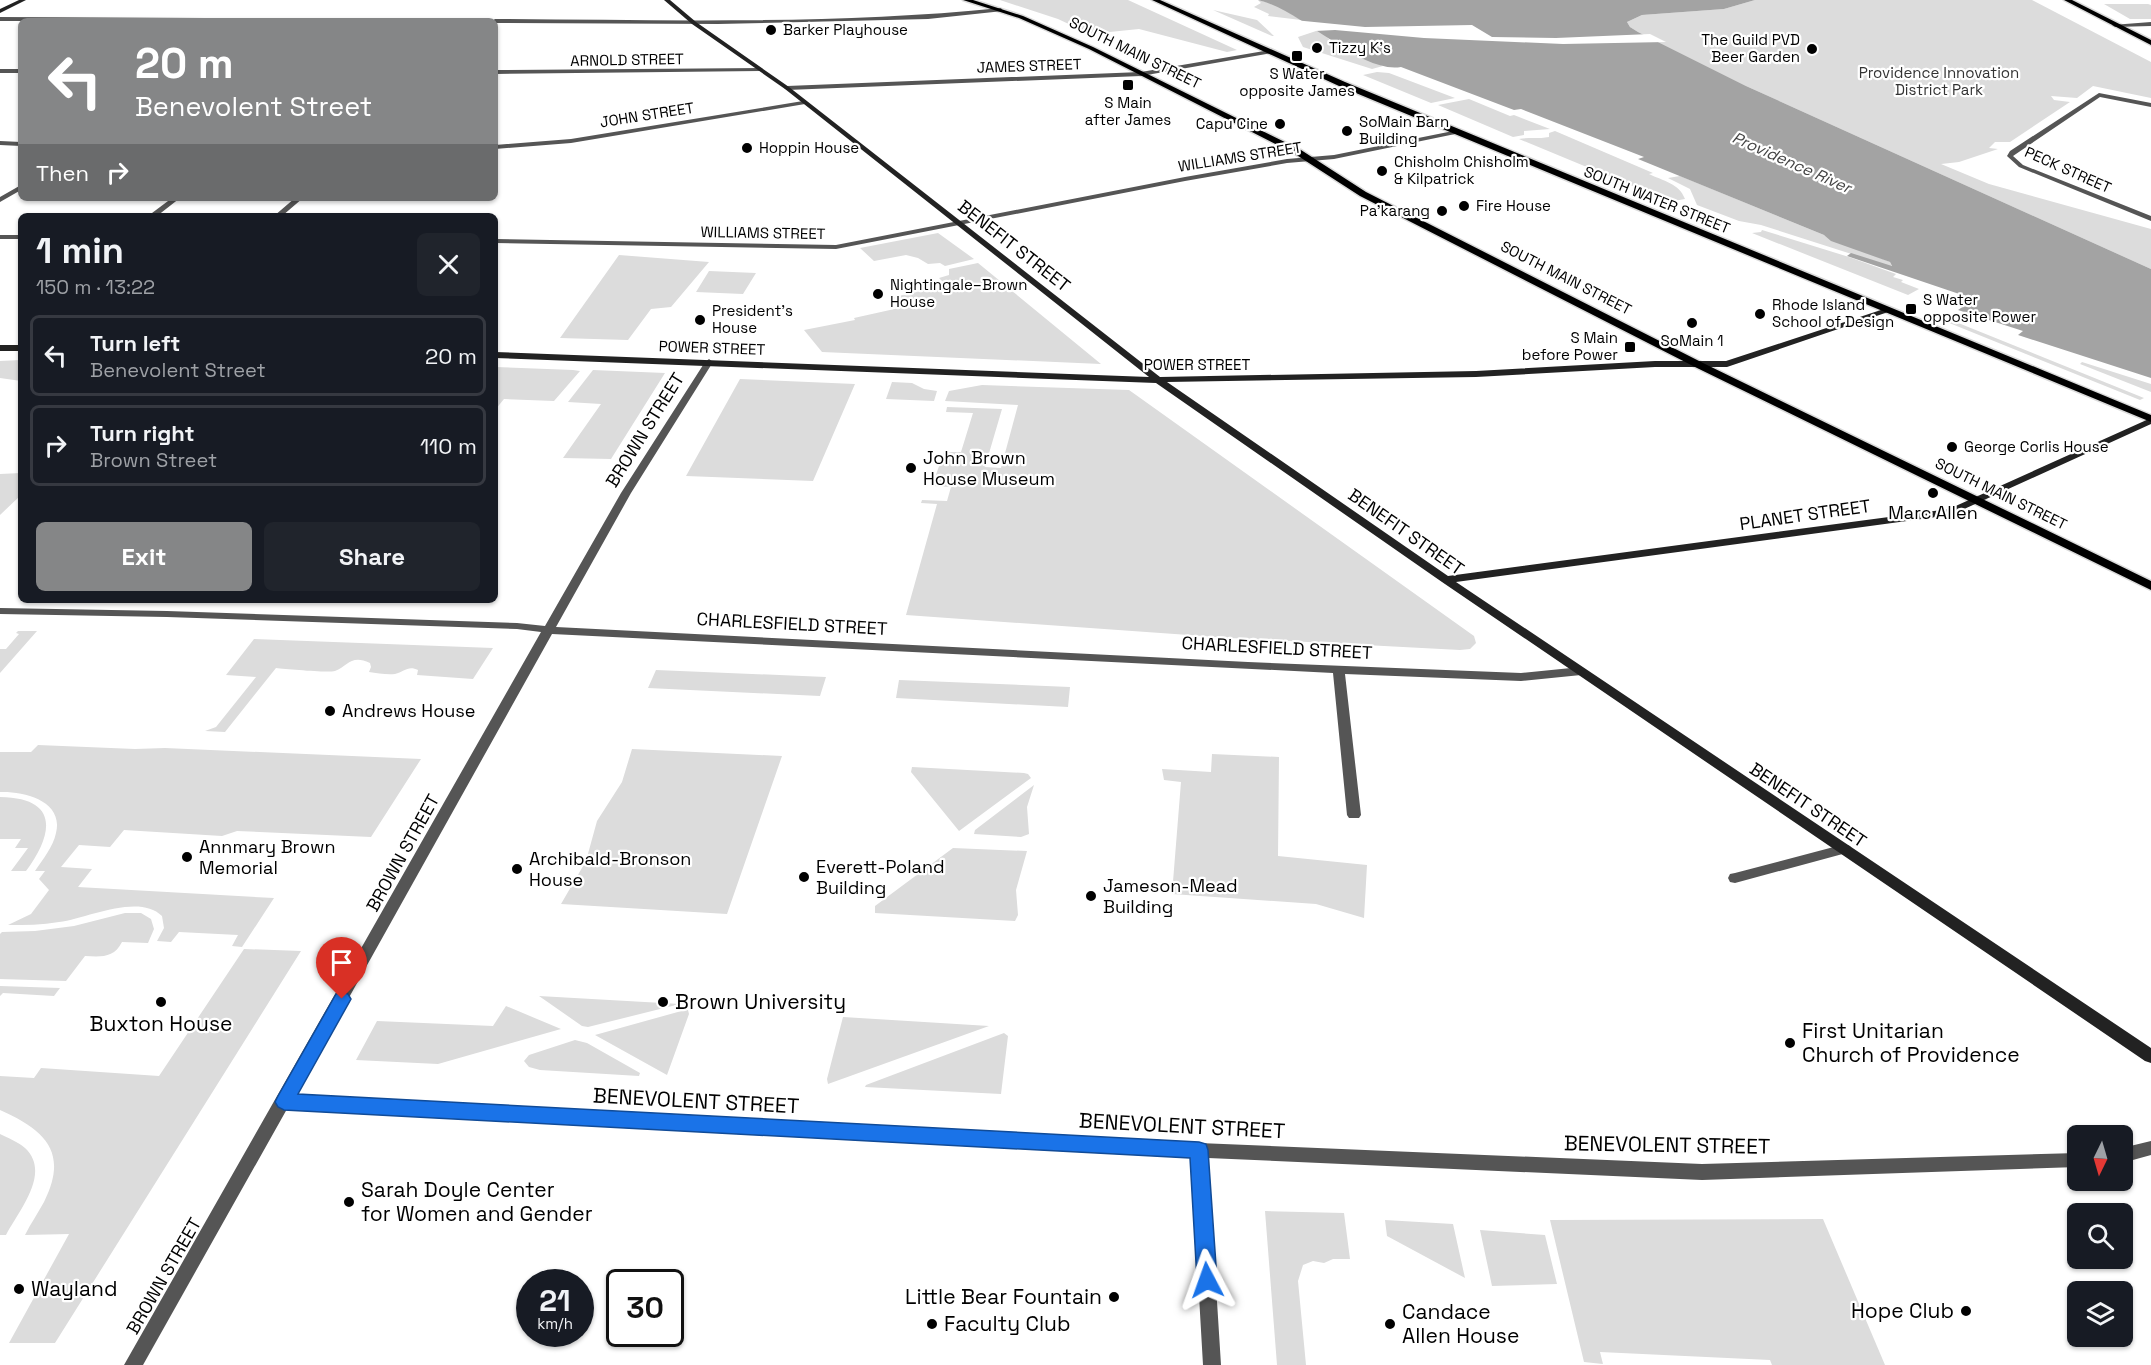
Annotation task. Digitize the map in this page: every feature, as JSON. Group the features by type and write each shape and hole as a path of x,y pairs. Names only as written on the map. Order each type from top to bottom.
{"main road":[{"name":"SOUTH MAIN STREET","path":"966,0 1001,10 1091,48 1311,159 1363,194 1699,365 2151,586"},
{"name":"SOUTH WATER STREET","path":"1155,0 1270,52 1623,202 1890,310 2151,420"},
{"path":"2067,0 2151,43"}],"street":[{"path":"0,11 23,0"},
{"name":"BENEFIT STREET","path":"667,0 694,23 787,88 803,103 1158,380 1446,580 2151,1056"},
{"path":"498,21 694,23 958,15 1001,10"},
{"path":"0,19 18,19"},
{"path":"2115,24 2151,24"},
{"name":"JAMES STREET","path":"787,88 1141,74 1270,52"},
{"name":"ARNOLD STREET","path":"498,72 760,69"},
{"path":"0,71 18,71"},
{"name":"PECK STREET","path":"2151,105 2099,95 2012,152 2010,156 2021,166 2151,219"},
{"name":"JOHN STREET","path":"498,147 572,141 803,103"},
{"name":"WILLIAMS STREET","path":"498,241 836,247 1195,177 1287,161 1334,157 1458,132"},
{"path":"0,143 18,144"},
{"path":"0,200 18,189"},
{"path":"156,213 172,201"},
{"path":"282,213 296,201"},
{"path":"0,237 18,237"},
{"name":"POWER STREET","path":"498,355 1158,380 1476,374 1655,364 1727,364 1890,310"},
{"path":"0,348 18,348"},
{"name":"BROWN STREET","path":"133,1365 284,1102 626,493 709,362"},
{"name":"PLANET STREET","path":"1446,580 1825,527 1951,513 2151,420"},
{"name":"CHARLESFIELD STREET","path":"0,610 494,625 549,630 1521,677 1581,671"},
{"path":"1339,669 1354,815"},
{"path":"1735,878 1845,849"},
{"name":"BENEVOLENT STREET","path":"284,1102 1199,1150 1702,1172 2067,1160"},
{"path":"2133,1152 2151,1148"},
{"path":"1199,1150 1212,1365"}],"green space":[{"path":"1000,0 1128,0 1237,50 1227,52 1139,29 1090,34 1058,19"},
{"path":"1258,0 1277,5 1301,20 1268,16 1269,14 1254,7 1261,3"},
{"name":"Providence Innovation District Park","path":"1755,0 2032,0 2151,62 2151,98 2093,86 2077,98 2051,96 2054,100 2070,102 2010,142 1995,142 1989,148 1998,149 1959,162 1941,164 1989,184 2151,229 2151,269 1746,86 1638,32 1627,22 1642,15 1724,9"},
{"path":"2104,4 2148,4 2151,5 2151,19 2130,19"},
{"path":"1213,10 1257,20 1274,36 1272,36"},
{"path":"1319,30 1334,44 1383,66 1372,69 1303,47 1298,37"},
{"path":"1377,72 1389,73 1455,98 1431,103 1363,75"},
{"path":"1469,99 1550,129 1524,131 1524,135 1513,137 1438,105"},
{"path":"1555,131 1653,173 1649,174 1675,186 1685,199 1674,201 1647,192 1519,139 1549,137 1549,133"},
{"path":"1680,176 1890,262 1892,267 1761,225 1739,221 1697,205 1690,189 1668,178"},
{"path":"1762,230 1896,274 1893,277 1919,289 1908,295 1752,233"},
{"path":"938,233 974,259 945,266 940,263 928,264 906,255 874,261 860,248"},
{"path":"619,255 709,262 671,307 651,309 628,340 560,338"},
{"path":"978,263 1101,364 822,352 804,330 899,308 890,298 946,285 939,278 949,275 949,269"},
{"path":"709,271 756,273 743,294 696,292"},
{"path":"1936,314 2144,398 2140,400 1932,316"},
{"path":"18,360 18,381 0,378 0,361"},
{"path":"2082,362 2151,384 2151,392 2080,364"},
{"path":"498,367 580,371 554,401 504,399 498,406"},
{"path":"593,370 665,373 611,459 563,458 601,404 568,402"},
{"path":"740,379 855,384 813,481 686,476"},
{"path":"892,382 912,383 924,389 937,391 934,401 886,399"},
{"path":"982,385 1129,390 1474,636 1476,643 1470,649 1460,650 1231,638 906,615 937,504 921,503 922,500 947,501 951,487 932,486 944,452 961,452 973,413 946,412 947,407 1002,409 985,467 1001,468 1018,405 945,401 949,391"},
{"path":"18,473 18,498 0,515 0,474"},
{"path":"18,631 37,631 0,673 0,649 6,649 19,634 16,633"},
{"path":"254,639 493,648 473,679 417,675 418,670 411,668 395,674 369,672 370,663 358,660 335,671 276,668 225,732 205,731 216,727 256,677 226,675"},
{"path":"656,670 826,677 820,696 648,688"},
{"path":"899,680 1070,687 1068,707 896,698"},
{"path":"38,745 421,759 371,837 237,831 222,836 124,830 110,847 79,845 61,867 92,869 78,887 274,898 242,947 232,946 238,935 179,932 171,942 157,941 164,928 162,916 152,909 140,907 113,909 53,923 8,925 31,914 49,890 39,879 45,871 35,871 53,843 57,822 54,813 40,800 20,793 0,792 0,752 31,752"},
{"path":"632,749 782,756 727,914 561,904 586,861 597,821 622,782"},
{"path":"1212,754 1279,757 1278,856 1367,865 1364,918 1316,904 1172,894 1181,782 1164,780 1162,769 1211,772"},
{"path":"912,767 1024,773 1031,778 959,831 911,772"},
{"path":"1034,785 1027,807 1029,834 1021,837 974,834 975,830"},
{"path":"0,797 19,799 33,804 42,811 46,820 46,831 42,844 26,871 11,871 28,848 15,848 21,839 0,839"},
{"path":"953,848 1027,851 1016,890 1018,915 1015,921 875,913 875,906"},
{"path":"125,913 141,913 151,919 154,929 148,943 122,942 111,954 85,956 66,981 0,979 0,934 2,932 74,926"},
{"path":"244,949 301,951 55,1343 9,1343 69,1234 25,1235 51,1185 54,1169 53,1156 40,1135 29,1126 0,1110 0,1076 34,1078 41,1068 159,1076"},
{"path":"0,986 60,988 54,996 3,993 0,996"},
{"path":"539,996 680,1004 588,1027 582,1026"},
{"path":"506,1006 561,1029 438,1064 356,1060 377,1021 493,1026"},
{"path":"688,1010 689,1014 667,1075 595,1035"},
{"path":"843,1017 989,1026 828,1084 827,1079"},
{"path":"1004,1033 1008,1036 1001,1094 865,1087 866,1085"},
{"path":"575,1040 587,1043 640,1073 639,1076 540,1070 529,1067 524,1061 529,1055"},
{"path":"0,1134 25,1148 32,1158 35,1169 30,1192 6,1235 0,1235"},
{"path":"1265,1211 1344,1213 1350,1259 1333,1259 1324,1263 1313,1261 1303,1265 1298,1281 1306,1365 1277,1365"},
{"path":"1823,1219 1885,1365 1772,1365 1770,1360 1600,1352 1603,1364 1584,1362 1550,1220"},
{"path":"1385,1220 1453,1224 1465,1278 1387,1236"},
{"path":"1480,1230 1545,1235 1557,1284 1492,1286"}],"water":[{"name":"Providence River","path":"1258,0 1755,0 1724,9 1642,15 1627,22 1638,32 1746,86 2151,269 2151,378 2018,335 2023,331 1958,310 1974,299 1847,256 1851,253 1892,266 1890,262 1831,241 1824,235 1638,159 1644,157 1521,109 1514,110 1401,67 1385,67 1368,61 1349,52 1275,6"}],"pier":[{"path":"1294,20 1365,27 1472,25 1492,37 1556,38 1650,34 1666,42 1563,44 1424,38 1335,30 1315,31"}],"place":[{"name":"Barker Playhouse","path":"771,30"},
{"name":"Tizzy K's","path":"1317,48"},
{"name":"The Guild PVD Beer Garden","path":"1812,49"},
{"name":"S Water opposite James","path":"1297,56"},
{"name":"S Main after James","path":"1128,85"},
{"name":"Capu Cine","path":"1280,124"},
{"name":"SoMain Barn Building","path":"1347,131"},
{"name":"Hoppin House","path":"747,148"},
{"name":"Chisholm Chisholm & Kilpatrick","path":"1382,171"},
{"name":"Fire House","path":"1464,206"},
{"name":"Pa’karang","path":"1442,211"},
{"name":"Nightingale–Brown House","path":"878,294"},
{"name":"S Water opposite Power","path":"1911,309"},
{"name":"Rhode Island School of Design","path":"1760,314"},
{"name":"President's House","path":"700,320"},
{"name":"SoMain 1","path":"1692,323"},
{"name":"S Main before Power","path":"1630,347"},
{"name":"George Corlis House","path":"1952,447"},
{"name":"John Brown House Museum","path":"911,468"},
{"name":"Marc Allen","path":"1933,493"},
{"name":"Andrews House","path":"330,711"},
{"name":"Annmary Brown Memorial","path":"187,857"},
{"name":"Archibald-Bronson House","path":"517,869"},
{"name":"Everett-Poland Building","path":"804,877"},
{"name":"Jameson-Mead Building","path":"1091,896"},
{"name":"Buxton House","path":"161,1002"},
{"name":"Brown University","path":"663,1002"},
{"name":"First Unitarian Church of Providence","path":"1790,1043"},
{"name":"Sarah Doyle Center for Women and Gender","path":"349,1202"},
{"name":"Wayland","path":"19,1289"},
{"name":"Little Bear Fountain","path":"1114,1297"},
{"name":"Hope Club","path":"1966,1311"},
{"name":"Faculty Club","path":"932,1324"},
{"name":"Candace Allen House","path":"1390,1324"}],"route":[{"path":"342,999 284,1102 1199,1150 1207,1280"}]}
